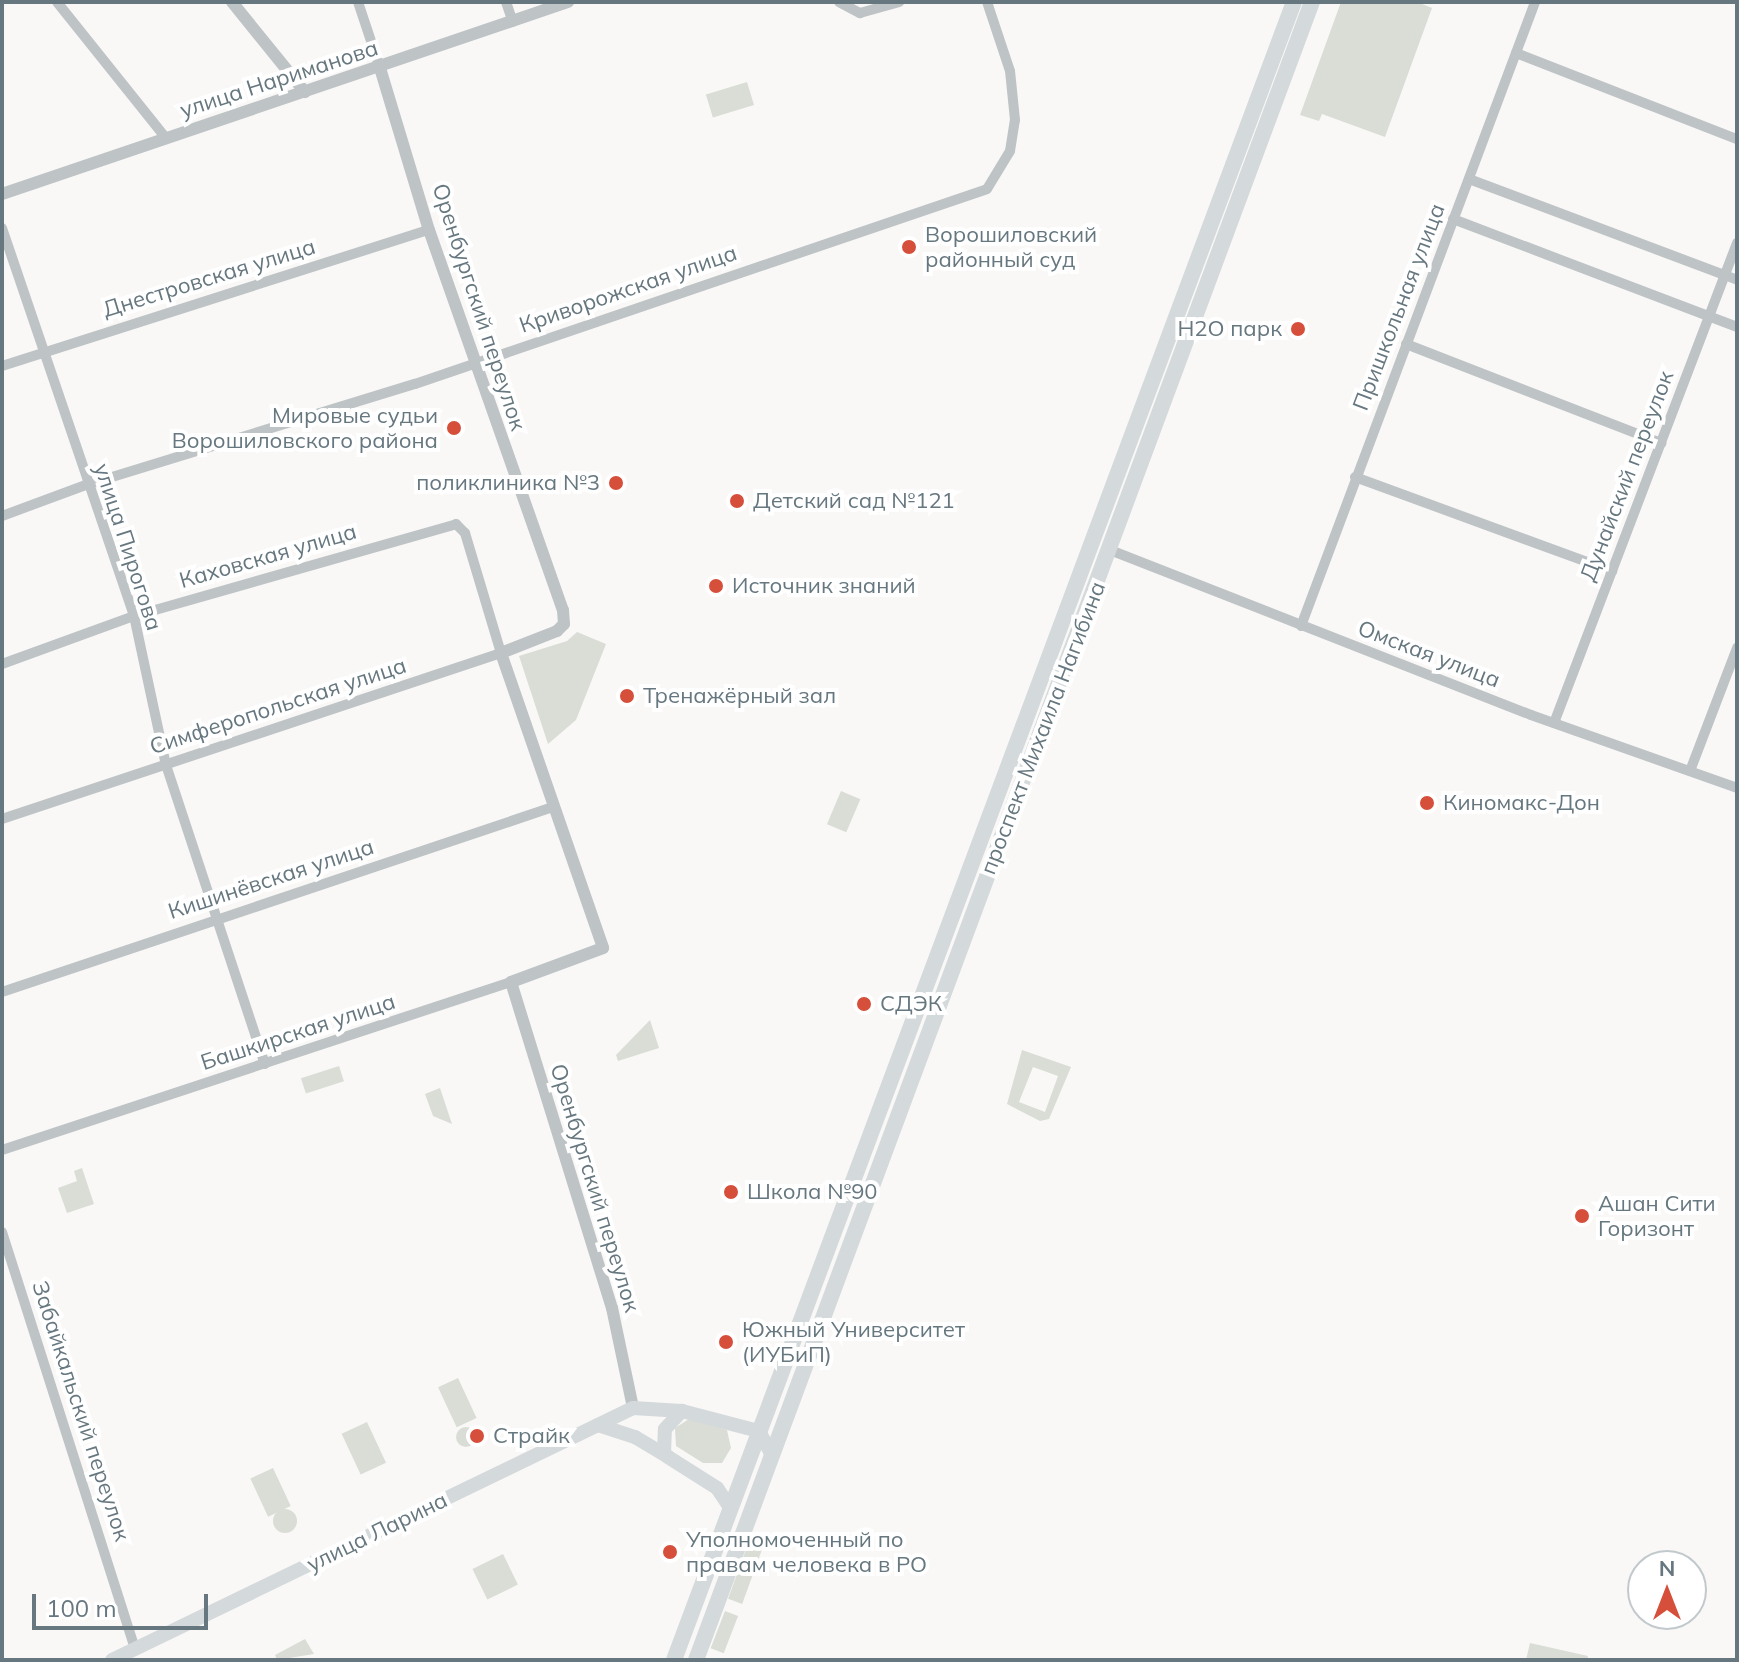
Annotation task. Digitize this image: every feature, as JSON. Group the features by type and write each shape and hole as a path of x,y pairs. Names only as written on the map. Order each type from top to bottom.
{"main road":[{"name":"проспект Михаила Нагибина","path":"674,1660 1294,2"},
{"name":"проспект Михаила Нагибина","path":"696,1660 1312,2"},
{"path":"635,1437 633,1408 682,1411 759,1431 771,1454"},
{"name":"улица Ларина","path":"112,1660 633,1408"},
{"path":"664,1454 665,1429 682,1411"},
{"path":"598,1425 635,1437 664,1454 717,1488 731,1509"},
{"path":"717,1488 738,1489 760,1485"}],"street":[{"path":"57,2 165,137"},
{"path":"232,2 305,92"},
{"name":"Оренбургский переулок","path":"358,2 429,230 564,624"},
{"path":"506,2 513,22"},
{"name":"улица Нариманова","path":"2,194 568,2"},
{"path":"839,2 860,13 899,2"},
{"name":"Криворожская улица","path":"2,516 86,485 475,362 987,189 1010,151 1015,120 1010,71 987,2"},
{"name":"Пришкольная улица","path":"1301,626 1535,2"},
{"path":"1516,53 1737,139"},
{"path":"1469,179 1737,280"},
{"path":"1453,219 1737,327"},
{"name":"улица Пирогова","path":"2,228 86,485 134,616 166,765 265,1064"},
{"name":"Днестровская улица","path":"2,366 429,230"},
{"name":"Дунайский переулок","path":"1554,723 1737,243"},
{"path":"1406,344 1661,443"},
{"path":"1355,477 1612,571"},
{"name":"Каховская улица","path":"2,664 134,616 456,524 465,533 501,653"},
{"name":"Омская улица","path":"1110,550 1554,723 1737,788"},
{"name":"Симферопольская улица","path":"2,819 501,653 564,624"},
{"path":"1690,771 1737,648"},
{"path":"501,653 553,807"},
{"name":"Кишинёвская улица","path":"2,992 216,917 553,807"},
{"name":"Башкирская улица","path":"2,1150 511,982 603,948 553,807"},
{"name":"Оренбургский переулок","path":"511,982 625,1364 633,1408"},
{"name":"Забайкальский переулок","path":"2,1232 135,1649"}],"shaded area":[{"path":"1341,2 1417,2 1432,8 1385,137 1322,114 1319,121 1300,115"},
{"path":"747,82 754,105 713,118 706,95"},
{"path":"577,632 606,644 576,720 548,744 519,656 567,641"},
{"path":"841,791 860,799 846,832 827,824"},
{"path":"650,1020 659,1048 618,1061 616,1055"},
{"path":"1022,1050 1071,1067 1049,1119 1040,1121 1007,1104","holes":["1033,1067 1058,1076 1045,1112 1019,1102"]},
{"path":"339,1066 344,1081 306,1094 301,1078"},
{"path":"440,1088 452,1124 433,1116 425,1094"},
{"path":"82,1168 94,1204 67,1213 58,1188 77,1181 74,1171"},
{"path":"458,1378 477,1418 457,1427 438,1387"},
{"path":"689,1419 727,1430 731,1448 722,1463 703,1463 676,1446 675,1428"},
{"path":"367,1422 386,1463 361,1475 342,1434"},
{"path":"466,1427 473,1430 476,1437 473,1444 466,1447 459,1444 456,1437 459,1430"},
{"path":"273,1468 291,1506 268,1517 250,1479"},
{"path":"285,1509 296,1516 297,1521 290,1532 285,1533 274,1526 273,1521 280,1510"},
{"path":"752,1533 766,1538 742,1604 728,1599"},
{"path":"503,1554 518,1585 487,1599 472,1569"},
{"path":"725,1611 738,1616 724,1653 711,1648"},
{"path":"305,1639 314,1654 277,1660 275,1655"},
{"path":"1530,1643 1588,1656 1587,1660 1526,1660"}],"place":[{"name":"Ворошиловский районный суд","path":"909,247"},
{"name":"H2O парк","path":"1298,329"},
{"name":"Мировые судьи Ворошиловского района","path":"454,428"},
{"name":"поликлиника №3","path":"616,483"},
{"name":"Детский сад №121","path":"737,501"},
{"name":"Источник знаний","path":"716,586"},
{"name":"Тренажёрный зал","path":"627,696"},
{"name":"Киномакс-Дон","path":"1427,803"},
{"name":"СДЭК","path":"864,1004"},
{"name":"Школа №90","path":"731,1192"},
{"name":"Ашан Сити Горизонт","path":"1582,1216"},
{"name":"Южный Университет (ИУБиП)","path":"726,1342"},
{"name":"Страйк","path":"477,1436"},
{"name":"Уполномоченный по правам человека в РО","path":"670,1552"}]}
